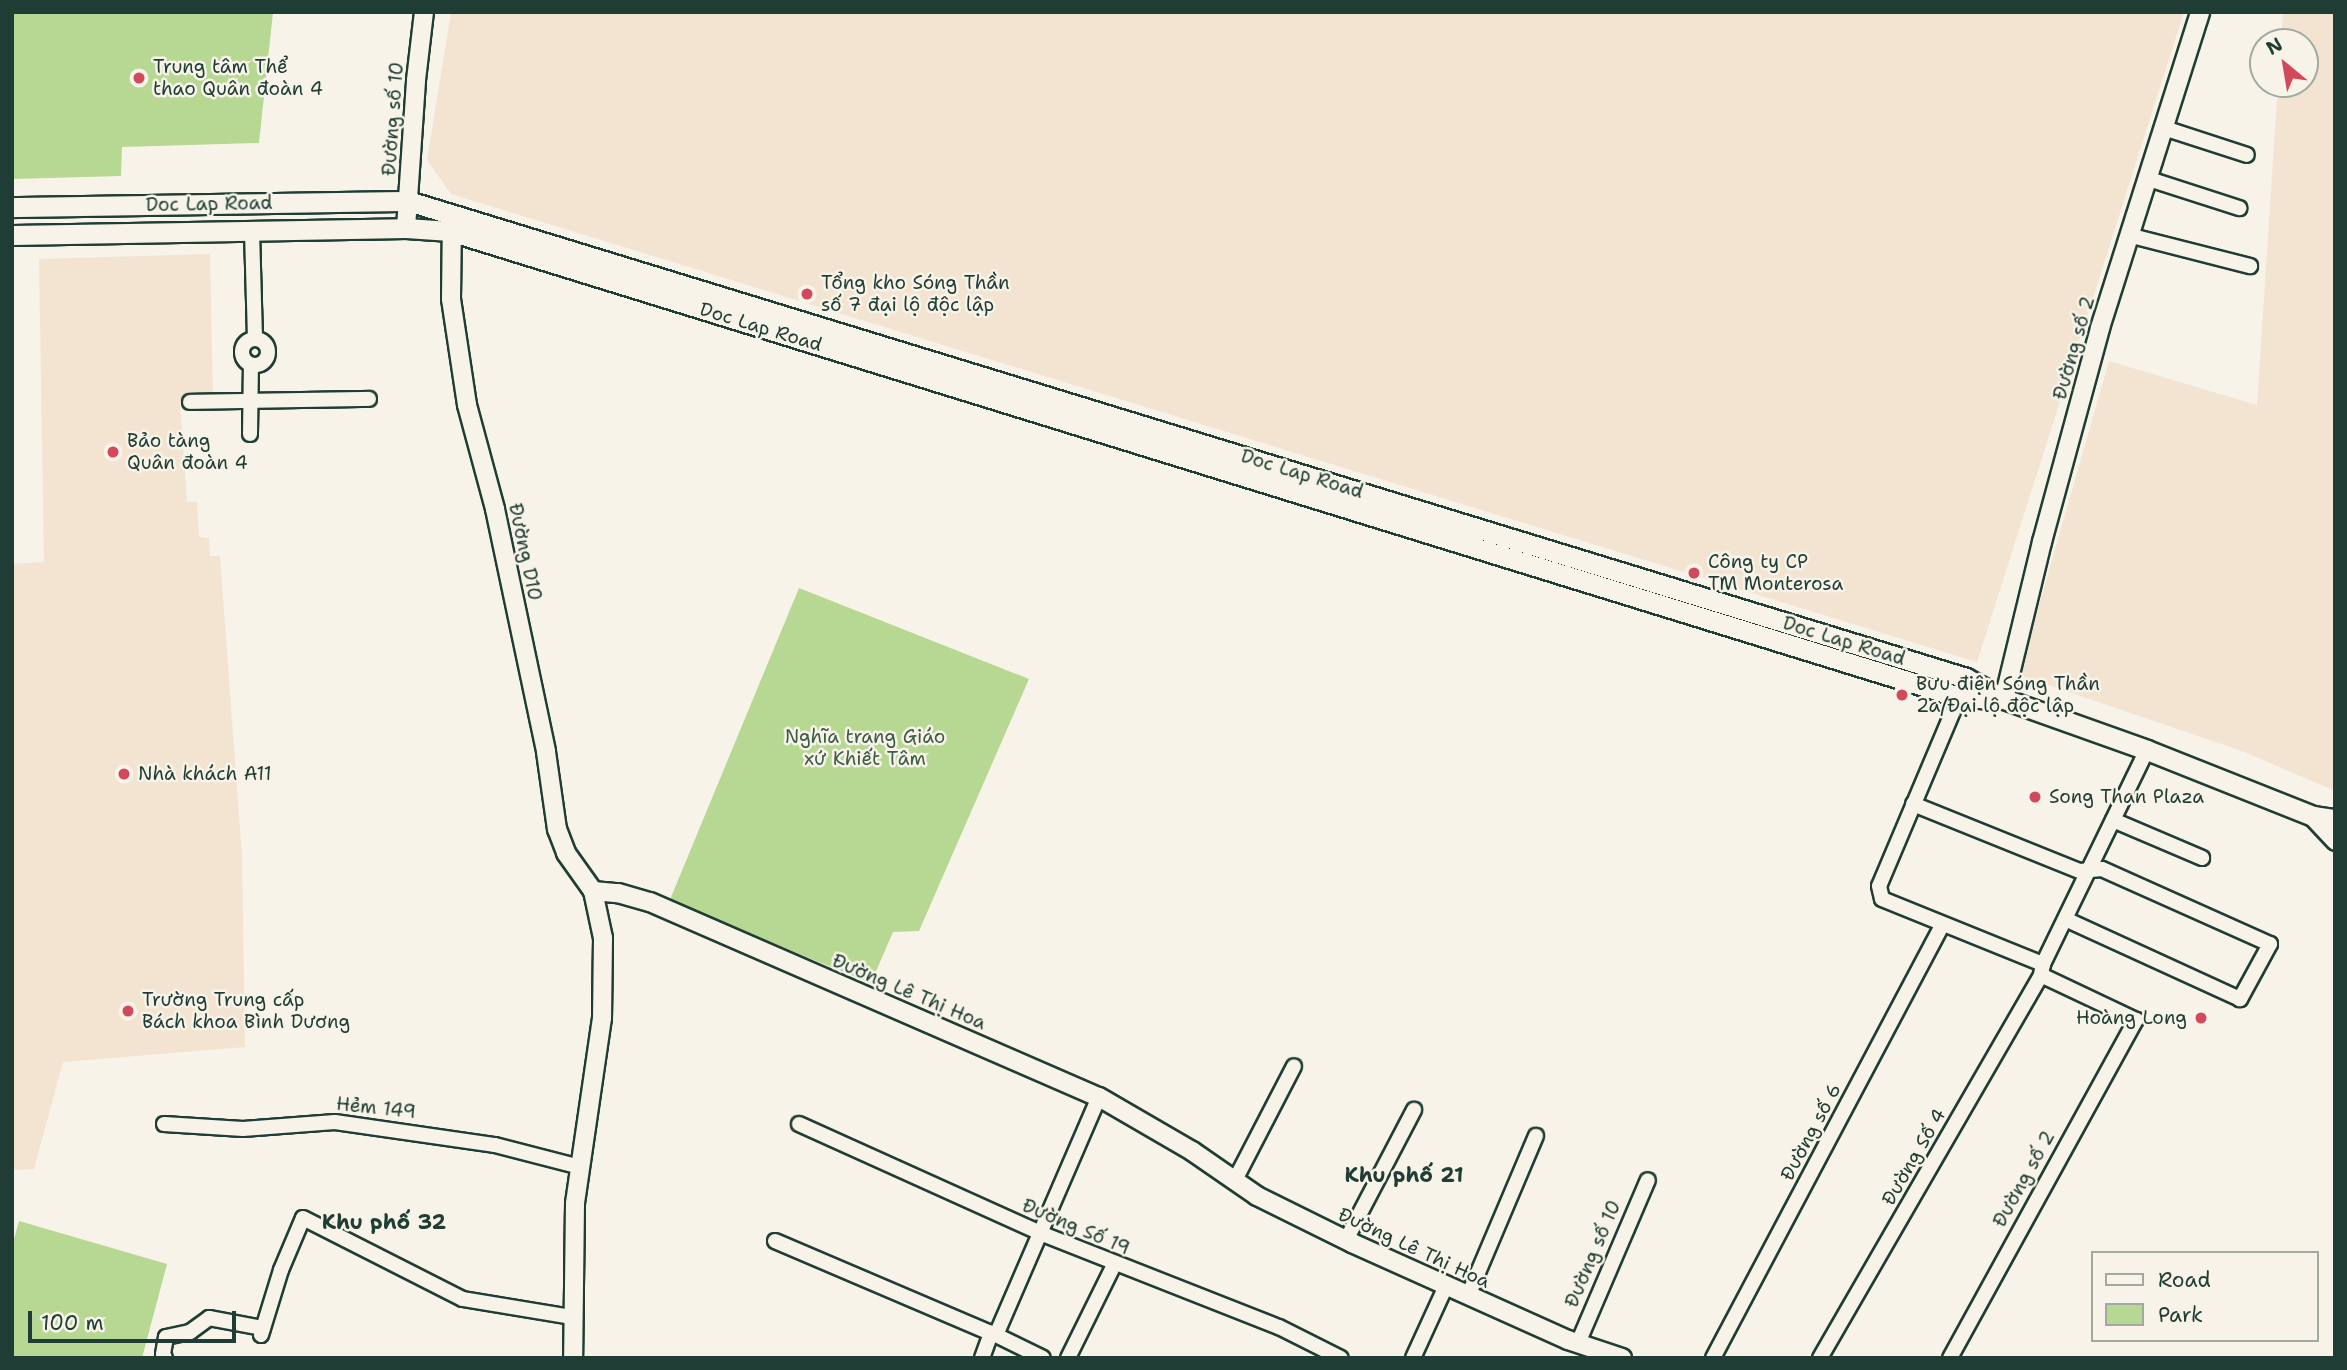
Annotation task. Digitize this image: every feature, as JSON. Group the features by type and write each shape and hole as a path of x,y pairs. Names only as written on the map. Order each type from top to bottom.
{"main road":[{"name":"Doc Lap Road","path":"12,207 408,201 452,222 1959,697 2004,699"},
{"name":"Doc Lap Road","path":"12,235 406,229 452,222 1966,678 2004,699"},
{"path":"2004,699 2147,750 2313,816 2335,819"},
{"path":"2313,816 2335,840"}],"street":[{"name":"Đường số 10","path":"406,229 415,79 424,12"},
{"name":"Đường số 2","path":"2004,699 2042,542 2097,340 2132,236 2200,12"},
{"path":"2164,128 2247,155"},
{"path":"2149,179 2239,208"},
{"name":"Đường D10","path":"452,222 451,299 467,405 501,536 546,752 557,829 566,853 593,891"},
{"path":"250,434 251,365 243,358 242,348 255,338 252,231"},
{"path":"2132,236 2250,266"},
{"path":"190,402 369,399"},
{"path":"1959,697 1880,886 1882,899 2042,969"},
{"name":"Đường Số 4","path":"1820,1358 2042,969 2147,750"},
{"path":"1913,804 2080,871 2102,869 2270,944 2240,999 2066,919"},
{"path":"2113,820 2202,858"},
{"path":"573,1358 575,1204 602,1018 603,938 593,891"},
{"name":"Đường Lê Thị Hoa","path":"593,891 618,893 650,902 1099,1097 1257,1196 1468,1296 1610,1356"},
{"name":"Đường số 6","path":"1713,1358 1942,925"},
{"name":"Đường số 2","path":"1950,1358 2136,1020 2042,969"},
{"path":"1235,1180 1294,1066"},
{"path":"982,1358 1099,1097"},
{"path":"1346,1240 1414,1110"},
{"name":"Hẻm 149","path":"164,1124 243,1129 335,1122 495,1145 580,1167"},
{"name":"Đường Số 19","path":"799,1124 1114,1265 1279,1327 1341,1358"},
{"path":"1468,1296 1536,1136"},
{"name":"Đường số 10","path":"1578,1343 1648,1181"},
{"path":"165,1358 163,1354 166,1337 190,1332 209,1318 262,1331 281,1270 303,1218 463,1299 572,1317"},
{"path":"775,1241 994,1334 1043,1358"},
{"path":"1068,1358 1114,1265"},
{"path":"1413,1358 1446,1286"}],"shaded area":[{"path":"451,12 2184,12 1977,662 451,194 427,160"},
{"path":"2283,12 2335,12 2335,791 2242,751 2019,675 2109,361 2257,405 2277,98 2319,98 2319,28 2282,28"},
{"path":"210,254 213,402 180,404 187,502 197,502 199,537 209,538 210,556 220,556 242,857 245,1047 63,1062 34,1169 12,1170 12,564 44,562 39,259"}],"green space":[{"name":"Trung tâm Thể thao Quân đoàn 4","path":"12,12 273,12 259,143 122,147 121,176 12,179"},
{"name":"Nghĩa trang Giáo xứ Khiết Tâm","path":"799,588 1029,679 919,931 893,932 871,983 669,902"},
{"path":"19,1221 167,1264 142,1358 12,1358 12,1246"}],"place":[{"name":"Trung tâm Thể thao Quân đoàn 4","path":"139,78"},
{"name":"Tổng kho Sóng Thần số 7 đại lộ độc lập","path":"807,294"},
{"name":"Bảo tàng Quân đoàn 4","path":"113,452"},
{"name":"Công ty CP TM Monterosa","path":"1694,573"},
{"name":"Bưu điện Sóng Thần 2a/Đại lộ độc lập","path":"1902,695"},
{"name":"Nhà khách A11","path":"124,774"},
{"name":"Song Than Plaza","path":"2035,797"},
{"name":"Trường Trung cấp Bách khoa Bình Dương","path":"128,1011"},
{"name":"Hoàng Long","path":"2201,1018"}],"district":[{"name":"Khu phố 21","path":"1404,1175"},
{"name":"Khu phố 32","path":"384,1222"}]}
